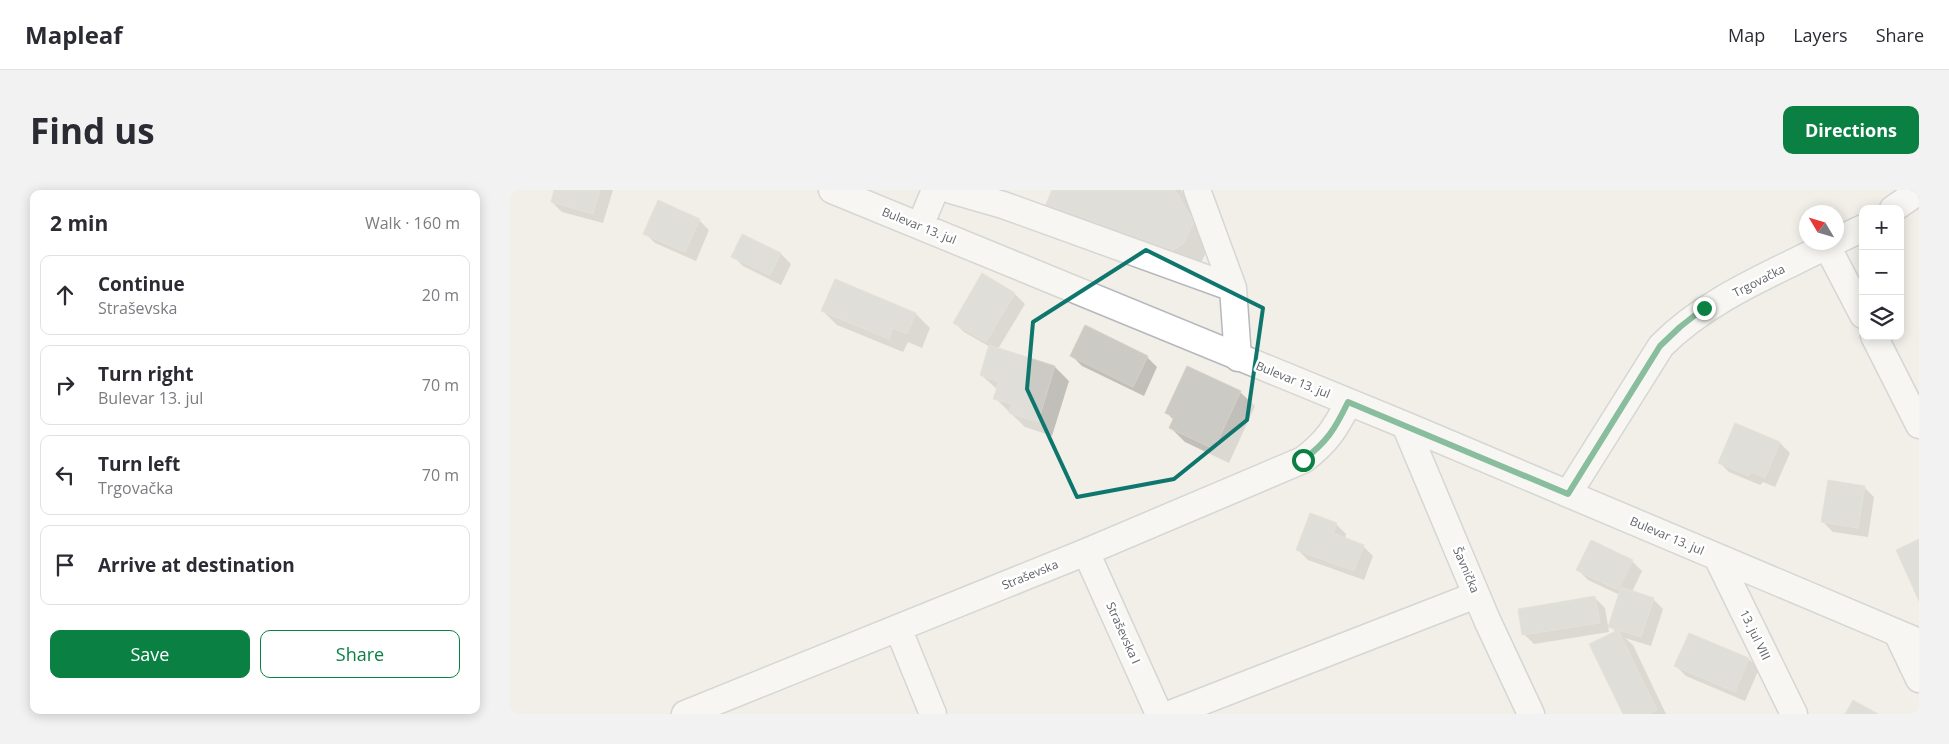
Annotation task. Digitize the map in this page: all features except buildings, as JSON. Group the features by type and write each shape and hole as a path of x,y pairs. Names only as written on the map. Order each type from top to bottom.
{"street":[{"name":"Bulevar 13. jul","path":"832,190 1405,425 1908,638"},
{"path":"920,226 935,190"},
{"path":"951,190 1001,197 1233,288"},
{"path":"1197,190 1233,288 1238,358"},
{"path":"1899,205 1919,191"},
{"name":"Trgovačka","path":"1844,238 1859,230"},
{"name":"Trgovačka","path":"1568,494 1660,346 1704,308 1819,250"},
{"path":"1836,250 1859,305"},
{"path":"1876,340 1919,425"},
{"name":"Straševska","path":"686,714 1086,552 1303,460 1320,448 1334,433 1348,402"},
{"name":"Šavnička","path":"1405,425 1476,594 1531,714"},
{"name":"Straševska I","path":"1086,552 1160,714"},
{"name":"13. jul VIII","path":"1717,556 1794,714"},
{"path":"1170,714 1476,594"},
{"path":"898,628 933,714"},
{"path":"1908,638 1919,679"}],"highlighted area":[{"path":"1146,250 1263,308 1247,420 1174,479 1077,497 1027,389 1033,322"}],"route":[{"path":"1303,460 1320,448 1334,433 1348,402 1568,494 1660,346 1704,308"}]}
